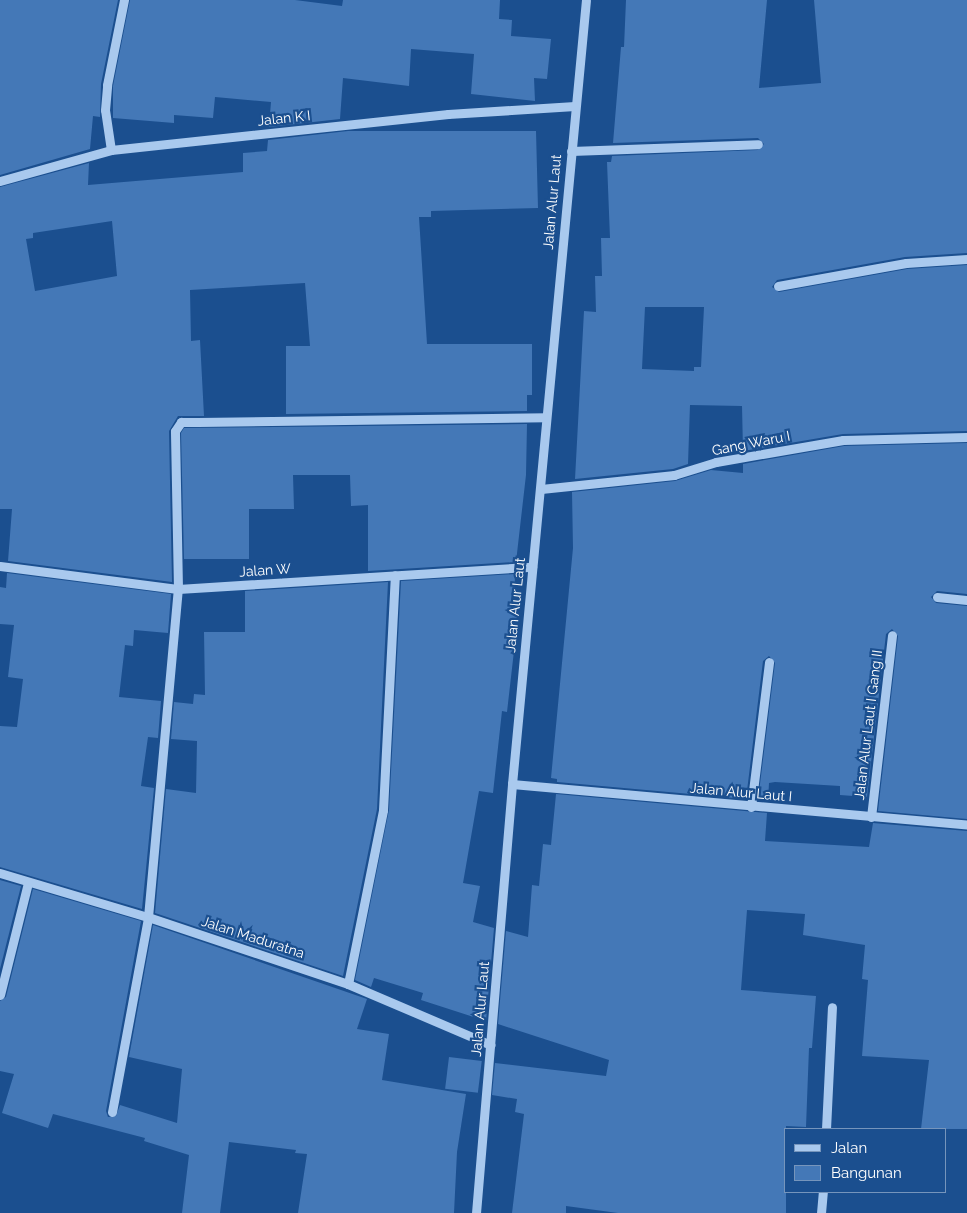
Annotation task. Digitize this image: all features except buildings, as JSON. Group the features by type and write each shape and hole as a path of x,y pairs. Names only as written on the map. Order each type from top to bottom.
{"street":[{"path":"111,150 105,110 107,85 124,0"},
{"name":"Jalan Alur Laut","path":"476,1213 512,784 532,567 542,489 546,417 574,106 586,0"},
{"name":"Jalan K I","path":"0,181 111,150 448,114 574,106"},
{"path":"571,151 758,144"},
{"path":"778,286 906,263 967,259"},
{"path":"112,1112 148,917 178,589 175,431 181,422 546,417"},
{"name":"Gang Waru I","path":"542,489 674,475 716,462 843,440 967,437"},
{"name":"Jalan W","path":"0,566 178,589 532,567"},
{"path":"348,984 383,810 395,575"},
{"path":"937,597 967,600"},
{"name":"Jalan Alur Laut I Gang II","path":"871,817 892,635"},
{"path":"751,807 769,662"},
{"name":"Jalan Alur Laut I","path":"512,784 967,826"},
{"name":"Jalan Maduratna","path":"0,873 28,883 148,917 348,984 491,1045"},
{"path":"0,995 28,883"},
{"path":"826,1128 832,1006"},
{"path":"821,1213 822,1193"}]}
